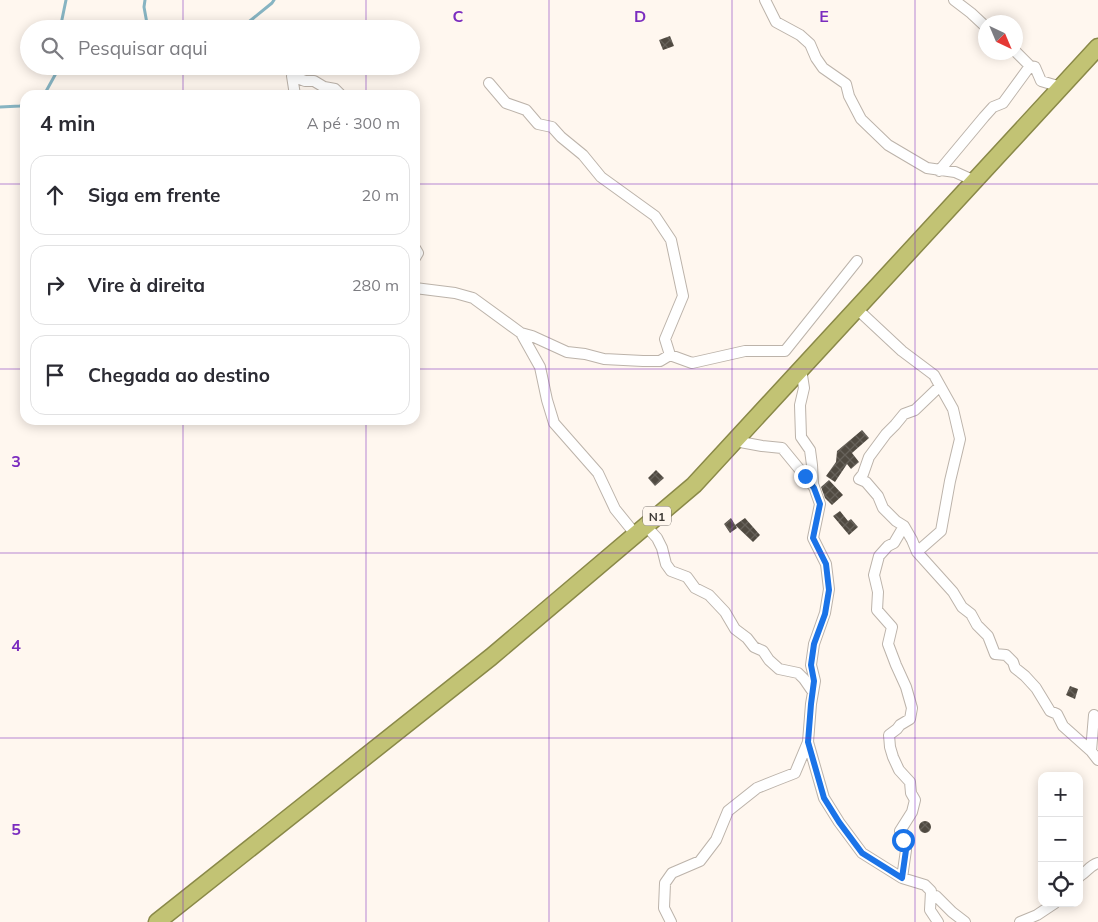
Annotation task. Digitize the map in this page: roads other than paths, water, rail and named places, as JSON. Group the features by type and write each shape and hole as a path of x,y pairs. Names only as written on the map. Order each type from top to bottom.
{"highway":[{"name":"N1","path":"157,922 491,657 694,485 1098,47"}],"street":[{"path":"765,0 776,22 800,35 810,44 823,68 846,84 849,96 861,119 888,145 927,168 954,172 975,181"},
{"path":"954,0 978,19"},
{"path":"1023,59 1030,66 1035,67 1041,81 1061,87"},
{"path":"939,171 993,107 1003,103 1030,66"},
{"path":"294,90 292,76 305,81 314,81 324,87 335,90"},
{"path":"489,83 506,103 526,110 538,124 552,127 561,138 583,155 602,177 655,216 671,240 683,296 664,339 670,355 692,363 745,351 785,351 857,261"},
{"path":"420,289 455,293 473,298 521,333 567,352 604,359 660,361 670,355"},
{"path":"857,309 902,351 934,376 953,408 960,439 941,531 917,552"},
{"path":"521,333 540,367 554,423 598,473 615,508 641,530 657,538 666,564 671,571 686,577 695,588 709,595 736,629 754,647 763,651 778,669 798,673 813,692"},
{"path":"671,922 664,908 665,883 672,873 700,861 716,840 728,810 757,788 795,773 808,742 814,681 811,665 814,644 825,614 829,590 826,564 813,538 820,504 813,484 810,450 801,437 800,405 804,388 801,369"},
{"path":"940,386 915,410 904,414 886,434 869,457 859,480 866,482 878,496 883,508 904,526 917,552 953,592 962,607 971,614 988,636 996,654 1006,655 1015,668 1036,688 1050,711 1057,714 1063,726 1091,751 1098,760"},
{"path":"735,441 782,448 814,488"},
{"path":"902,878 906,850 900,831 912,812 915,800 911,793 910,782 899,770 893,757 889,735 910,719 912,708 906,687 888,644 892,627 877,610 878,592 874,575 879,556 888,546 894,543 904,526"},
{"path":"1091,751 1094,715"},
{"path":"808,742 824,798 839,822 862,853 902,878 925,885 931,892 930,910 938,922"},
{"path":"1083,874 1087,872 1091,865 1098,863"},
{"path":"936,896 964,922"},
{"path":"1020,922 1038,915 1049,907"}],"waterway":[{"path":"62,20 66,0"},
{"path":"145,0 146,20"},
{"path":"251,20 274,0"},
{"path":"47,90 55,75"},
{"path":"0,107 20,106"}]}
